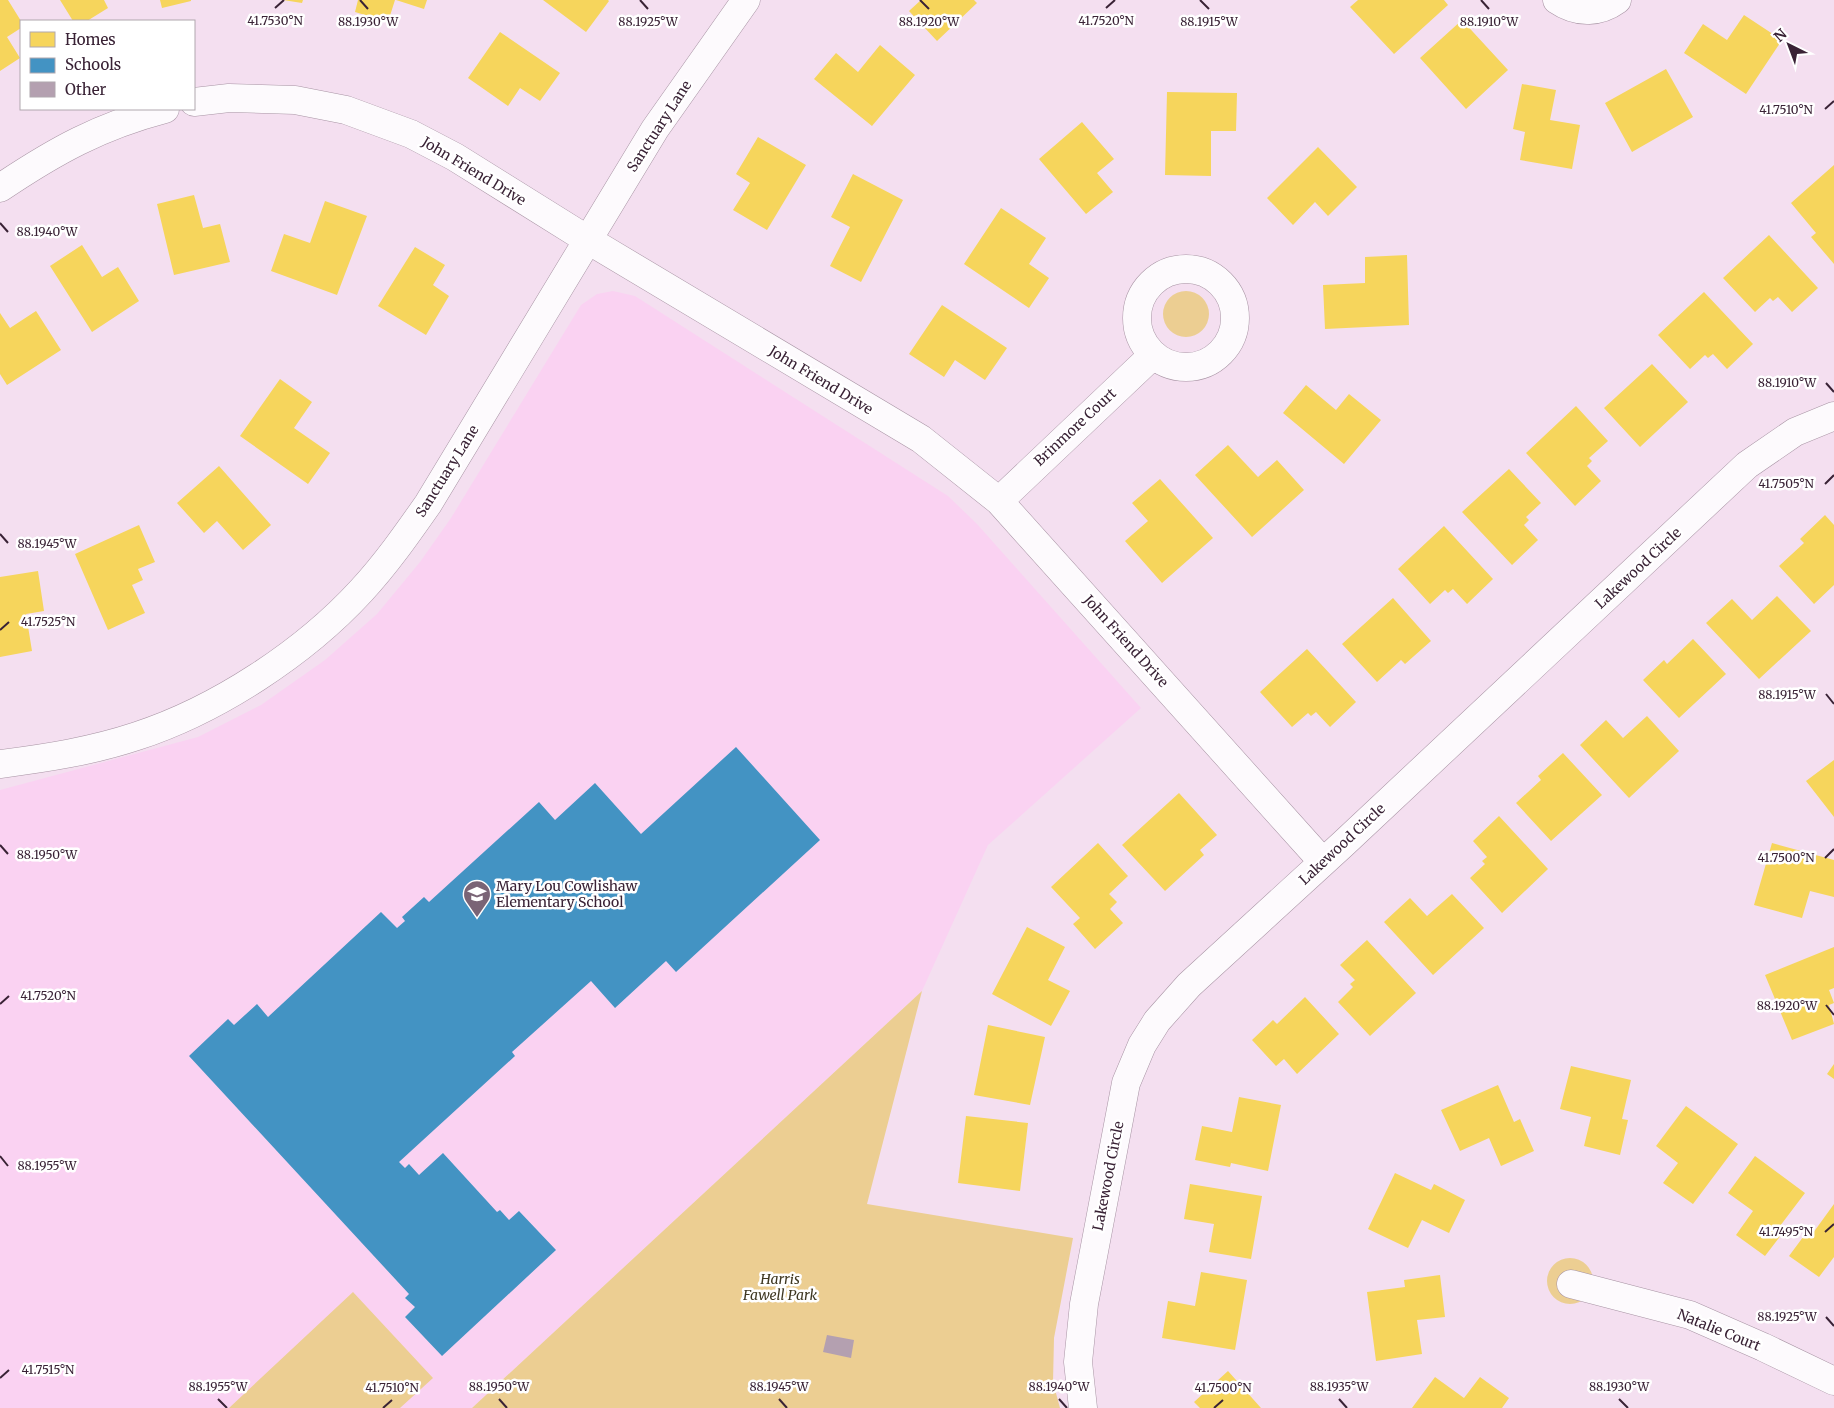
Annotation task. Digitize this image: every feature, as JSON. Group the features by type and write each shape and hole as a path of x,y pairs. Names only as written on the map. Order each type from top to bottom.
{"street":[{"name":"Sanctuary Lane","path":"0,764 80,752 138,736 200,710 265,672 302,645 360,592 399,546 428,504 655,129 746,0"},
{"path":"1557,0 1582,11 1597,10 1617,0"},
{"name":"John Friend Drive","path":"195,102 229,98 295,100 346,110 412,134 455,157 588,240 921,439 999,501 1322,862"},
{"path":"0,188 46,157 86,136 130,118 161,110"},
{"name":"Brinmore Court","path":"999,501 1153,355"},
{"name":"Lakewood Circle","path":"1083,1408 1078,1362 1084,1304 1126,1083 1142,1045 1157,1021 1189,985 1747,465 1795,432 1834,416"},
{"name":"Natalie Court","path":"1570,1284 1690,1316 1763,1347 1834,1381"}],"shaded area":[{"name":"Mary Lou Cowlishaw Elementary School","path":"613,291 635,296 948,496 977,524 1141,708 988,845 922,991 472,1408 0,1408 0,790 198,737 261,705 325,660 377,614 420,562 451,518 581,305 597,294"}],"green space":[{"path":"1186,291 1199,295 1205,301 1209,314 1205,327 1199,333 1186,337 1173,333 1167,327 1163,314 1167,301 1173,295"},
{"name":"Harris Fawell Park","path":"922,991 867,1204 1073,1238 1054,1338 1053,1382 1060,1408 472,1408"},
{"path":"1570,1258 1583,1262 1589,1268 1593,1281 1589,1294 1583,1300 1570,1304 1557,1300 1551,1294 1547,1281 1551,1268 1557,1262"},
{"path":"353,1292 433,1378 400,1408 229,1408"}],"building: Homes":[{"path":"0,0 8,0 20,20 20,29 7,37 20,58 0,71"},
{"path":"60,0 104,0 108,8 89,20 72,20"},
{"path":"160,0 191,0 191,1 162,8"},
{"path":"283,0 303,0 302,3"},
{"path":"358,0 395,0 388,22 355,12"},
{"path":"396,0 427,0 424,9"},
{"path":"543,0 608,0 609,1 586,32"},
{"path":"921,0 974,0 977,3 937,41 909,11"},
{"path":"1358,0 1444,0 1448,5 1394,54 1350,7"},
{"path":"1744,15 1782,40 1746,94 1684,53 1703,24 1727,40"},
{"path":"1462,20 1508,70 1466,109 1420,58"},
{"path":"500,32 560,73 540,101 520,88 508,106 468,78"},
{"path":"880,45 915,75 872,126 814,79 836,53 858,72"},
{"path":"1666,69 1693,117 1632,152 1605,103"},
{"path":"1522,84 1556,90 1550,120 1580,125 1572,169 1520,160 1525,132 1513,129"},
{"path":"1167,92 1237,93 1236,131 1211,131 1211,176 1165,175"},
{"path":"1082,122 1114,159 1097,173 1113,192 1086,214 1039,159"},
{"path":"758,137 806,165 767,230 733,210 750,183 736,174"},
{"path":"1318,147 1357,187 1328,216 1315,202 1293,225 1267,198"},
{"path":"1834,165 1834,264 1811,237 1816,233 1791,203"},
{"path":"853,174 903,200 861,282 830,266 850,227 831,217"},
{"path":"194,195 203,228 220,224 230,262 174,275 157,204"},
{"path":"325,201 367,216 337,295 271,271 284,234 310,243"},
{"path":"1001,208 1046,238 1029,264 1049,278 1029,308 964,264"},
{"path":"1769,235 1818,288 1792,312 1778,297 1773,301 1770,298 1755,312 1723,278"},
{"path":"82,245 102,277 118,267 139,301 92,332 50,266"},
{"path":"415,247 445,265 433,285 449,296 426,335 378,306"},
{"path":"1407,255 1409,325 1325,329 1323,285 1365,283 1365,257"},
{"path":"1704,292 1753,344 1727,369 1713,354 1708,358 1705,355 1690,369 1658,335"},
{"path":"942,305 1007,348 985,380 955,360 944,377 909,354"},
{"path":"36,311 61,350 7,385 0,374 0,313 10,328"},
{"path":"1652,364 1688,402 1640,447 1604,408"},
{"path":"280,379 312,402 294,428 330,453 308,484 240,436"},
{"path":"1306,385 1336,410 1349,394 1381,420 1344,464 1283,413"},
{"path":"1576,406 1608,441 1589,458 1592,461 1587,466 1601,481 1575,506 1526,453"},
{"path":"1228,445 1258,477 1277,460 1304,490 1252,537 1195,475"},
{"path":"219,466 271,525 243,550 217,521 204,533 177,503"},
{"path":"1509,469 1541,503 1526,517 1529,520 1524,525 1538,540 1512,565 1462,512"},
{"path":"1160,479 1213,538 1162,583 1125,541 1148,521 1132,503"},
{"path":"1825,515 1834,525 1834,585 1814,604 1779,566 1804,543 1800,539"},
{"path":"139,525 155,562 138,569 143,580 132,585 145,613 108,630 75,554"},
{"path":"1444,526 1493,579 1467,604 1453,589 1448,593 1445,590 1430,604 1398,569"},
{"path":"38,571 44,611 26,614 32,651 0,657 0,577"},
{"path":"1777,596 1811,631 1759,679 1706,623 1732,599 1752,620"},
{"path":"1393,598 1431,641 1405,664 1401,660 1377,682 1342,644"},
{"path":"1693,639 1726,674 1679,718 1643,680 1664,660 1667,664"},
{"path":"1307,649 1356,702 1330,727 1316,712 1311,716 1308,713 1292,727 1260,692"},
{"path":"1647,716 1679,751 1629,798 1580,745 1606,720 1623,738"},
{"path":"1563,753 1602,795 1551,841 1516,803 1541,780 1538,776"},
{"path":"1834,760 1834,817 1806,781"},
{"path":"1179,793 1217,835 1200,850 1204,855 1165,891 1122,845"},
{"path":"1499,816 1548,869 1502,913 1470,878 1485,864 1482,861 1487,857 1473,841"},
{"path":"1098,843 1128,876 1109,894 1117,902 1110,909 1123,923 1095,949 1073,924 1080,918 1051,887"},
{"path":"1772,843 1834,860 1834,897 1810,891 1802,918 1754,905"},
{"path":"1452,894 1484,928 1433,975 1384,922 1410,898 1427,916"},
{"path":"1027,927 1065,947 1048,980 1070,991 1051,1026 992,994"},
{"path":"1367,940 1416,993 1370,1036 1338,1002 1353,987 1350,984 1355,980 1340,965"},
{"path":"1834,947 1834,988 1829,990 1834,1003 1829,1005 1834,1024 1792,1040 1765,975"},
{"path":"1305,997 1339,1034 1297,1074 1284,1059 1276,1066 1252,1040 1273,1020 1277,1024"},
{"path":"988,1025 1045,1037 1030,1105 974,1095"},
{"path":"1834,1064 1834,1079 1827,1074"},
{"path":"1571,1066 1631,1080 1622,1119 1628,1120 1620,1155 1584,1146 1591,1117 1560,1109"},
{"path":"1498,1085 1514,1122 1520,1119 1534,1151 1501,1166 1489,1138 1460,1151 1441,1110"},
{"path":"1239,1097 1281,1105 1268,1171 1231,1163 1230,1167 1195,1160 1202,1126 1232,1132"},
{"path":"1686,1106 1738,1144 1693,1204 1663,1183 1678,1163 1656,1146"},
{"path":"966,1116 1028,1123 1020,1191 958,1183"},
{"path":"1755,1156 1805,1193 1780,1226 1785,1230 1765,1256 1736,1235 1753,1211 1728,1193"},
{"path":"1395,1173 1431,1190 1434,1184 1465,1200 1449,1233 1422,1220 1408,1248 1368,1229"},
{"path":"1190,1184 1262,1196 1251,1259 1209,1252 1214,1224 1184,1219"},
{"path":"1834,1204 1834,1257 1819,1277 1789,1256 1809,1229 1813,1233"},
{"path":"1201,1272 1247,1280 1235,1350 1162,1338 1168,1301 1195,1306"},
{"path":"1440,1275 1445,1317 1417,1320 1422,1354 1376,1361 1367,1292 1405,1287 1404,1280"},
{"path":"1228,1371 1261,1408 1200,1408 1194,1402"},
{"path":"1435,1377 1464,1398 1480,1377 1509,1398 1502,1408 1412,1408"}],"building: Schools":[{"path":"736,747 820,840 676,972 666,961 615,1008 591,981 512,1052 515,1056 399,1162 405,1168 409,1164 419,1175 443,1153 497,1212 500,1210 509,1220 519,1211 556,1250 442,1356 405,1317 415,1307 405,1298 409,1294 189,1056 228,1019 234,1025 257,1004 268,1017 381,912 397,928 405,921 402,917 424,897 429,902 539,802 555,820 595,783 641,834"}],"building: Other":[{"path":"827,1335 854,1340 851,1358 823,1352"}],"place":[{"name":"Mary Lou Cowlishaw Elementary School","path":"477,918"}]}
